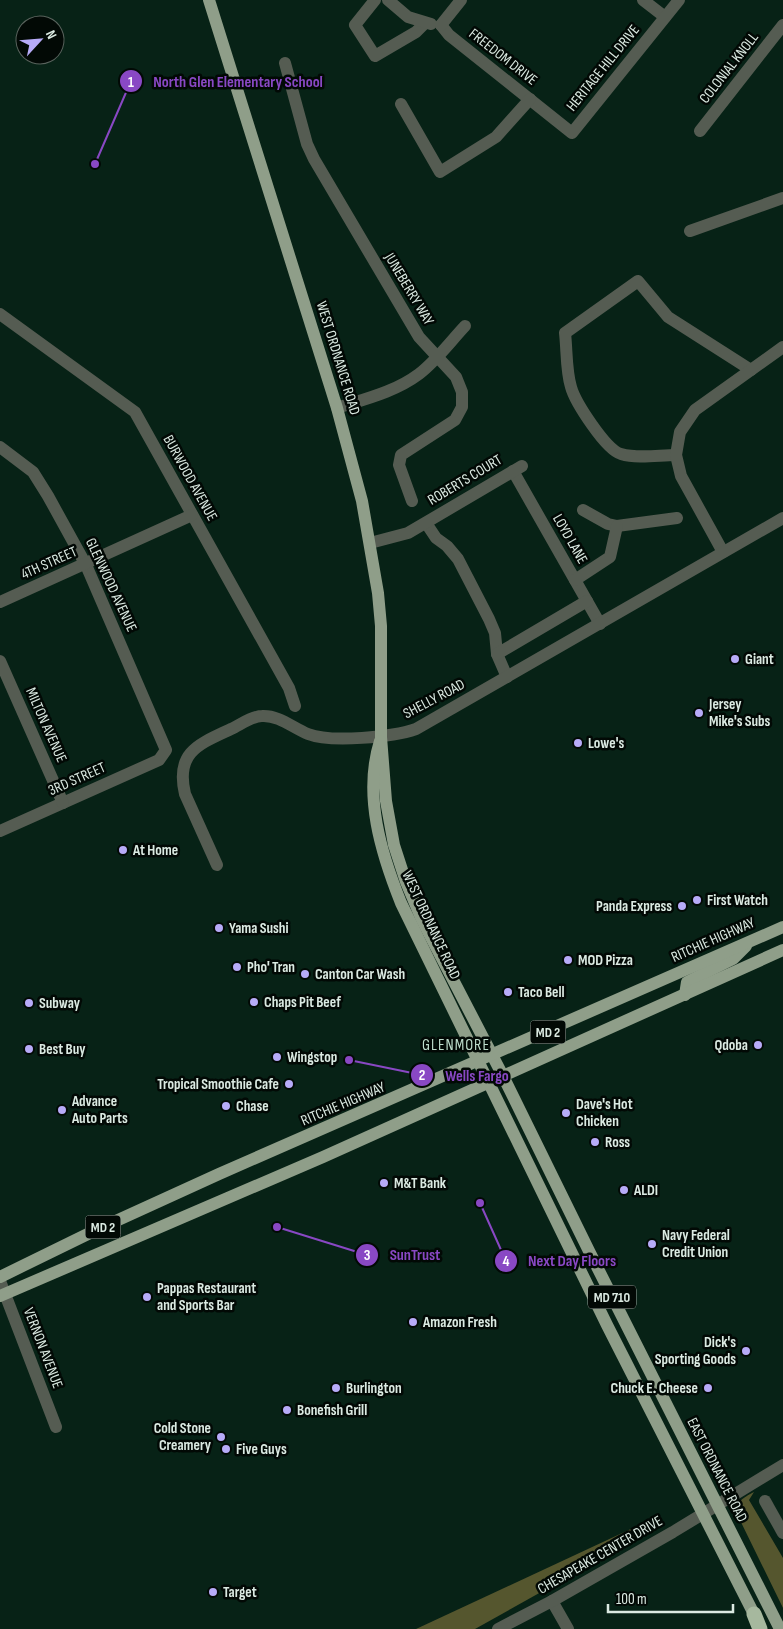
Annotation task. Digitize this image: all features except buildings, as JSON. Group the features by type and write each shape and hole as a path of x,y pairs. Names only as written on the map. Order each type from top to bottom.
{"highway":[{"path":"754,1614 761,1629"}],"main road":[{"name":"WEST ORDNANCE ROAD","path":"209,0 337,408 362,500 370,542 381,626 381,737 386,801 394,844 406,882 422,920 492,1056"},
{"name":"WEST ORDNANCE ROAD","path":"381,737 373,762 374,805 390,876 411,926 478,1063"},
{"name":"RITCHIE HIGHWAY","path":"0,1279 78,1238 218,1174 478,1063 783,927"},
{"path":"685,995 687,982 733,959 751,941"},
{"name":"MD 2","path":"3,1295 503,1076 783,950"},
{"name":"EAST ORDNANCE ROAD","path":"492,1056 780,1629"},
{"name":"MD 710","path":"478,1063 754,1614"}],"street":[{"path":"375,0 355,25 374,56 416,32 424,23"},
{"path":"388,0 408,17 424,23 441,25 461,0"},
{"path":"643,0 665,17"},
{"name":"HERITAGE HILL DRIVE","path":"572,133 679,0"},
{"name":"FREEDOM DRIVE","path":"441,25 449,35 572,133"},
{"name":"COLONIAL KNOLL","path":"700,131 783,26"},
{"name":"JUNEBERRY WAY","path":"285,63 307,144 314,159 419,337 436,358 456,377 462,392 462,407 455,420 401,455 399,465 412,501"},
{"path":"400,104 440,172 496,137 530,99"},
{"path":"690,231 783,198"},
{"path":"676,455 630,455 622,454 610,448 577,400 570,386 565,333 638,281 668,317 751,370"},
{"name":"BURWOOD AVENUE","path":"0,314 135,412 290,692 295,706"},
{"path":"337,408 399,386 419,374 465,326"},
{"path":"723,552 680,476 676,455 680,432 688,417 706,401 783,347"},
{"name":"GLENWOOD AVENUE","path":"0,448 33,472 86,565 165,745 164,753"},
{"name":"ROBERTS COURT","path":"370,542 395,538 426,523 517,468"},
{"name":"LOYD LANE","path":"517,468 600,624"},
{"path":"583,510 608,524 618,526 677,518"},
{"name":"4TH STREET","path":"0,602 86,565 192,515"},
{"name":"SHELLY ROAD","path":"217,865 185,794 182,783 185,761 190,752 199,744 259,716 272,716 309,735 381,737 416,728 783,518"},
{"name":"ROBERTS COURT","path":"426,523 436,538 458,559 490,619 495,633 497,654 508,677"},
{"path":"575,580 610,557 618,526"},
{"path":"497,654 587,601"},
{"name":"MILTON AVENUE","path":"0,661 63,803"},
{"name":"3RD STREET","path":"0,831 159,760 164,753"},
{"name":"VERNON AVENUE","path":"0,1279 3,1295 56,1427"},
{"name":"CHESAPEAKE CENTER DRIVE","path":"498,1629 552,1601 703,1515 717,1504 783,1465"},
{"path":"764,1501 783,1533"},
{"path":"552,1601 568,1629"}],"green space":[{"path":"754,1492 749,1500 783,1558 783,1608 736,1512 739,1502"},
{"path":"648,1521 652,1530 475,1629 416,1629"}],"place":[{"name":"North Glen Elementary School","path":"95,164"},
{"name":"Giant","path":"735,659"},
{"name":"Jersey Mike's Subs","path":"699,713"},
{"name":"Lowe's","path":"578,743"},
{"name":"At Home","path":"123,850"},
{"name":"First Watch","path":"697,900"},
{"name":"Panda Express","path":"682,906"},
{"name":"Yama Sushi","path":"219,928"},
{"name":"MOD Pizza","path":"568,960"},
{"name":"Pho' Tran","path":"237,967"},
{"name":"Canton Car Wash","path":"305,974"},
{"name":"Taco Bell","path":"508,992"},
{"name":"Chaps Pit Beef","path":"254,1002"},
{"name":"Subway","path":"29,1003"},
{"name":"Qdoba","path":"758,1045"},
{"name":"Best Buy","path":"29,1049"},
{"name":"Wingstop","path":"277,1057"},
{"name":"Wells Fargo","path":"349,1060"},
{"name":"Tropical Smoothie Cafe","path":"289,1084"},
{"name":"Chase","path":"226,1106"},
{"name":"Advance Auto Parts","path":"62,1110"},
{"name":"Dave's Hot Chicken","path":"566,1113"},
{"name":"Ross","path":"595,1142"},
{"name":"M&T Bank","path":"384,1183"},
{"name":"ALDI","path":"624,1190"},
{"name":"Next Day Floors","path":"480,1203"},
{"name":"SunTrust","path":"277,1227"},
{"name":"Navy Federal Credit Union","path":"652,1244"},
{"name":"Pappas Restaurant and Sports Bar","path":"147,1297"},
{"name":"Amazon Fresh","path":"413,1322"},
{"name":"Dick's Sporting Goods","path":"746,1351"},
{"name":"Burlington","path":"336,1388"},
{"name":"Chuck E. Cheese","path":"708,1388"},
{"name":"Bonefish Grill","path":"287,1410"},
{"name":"Cold Stone Creamery","path":"221,1437"},
{"name":"Five Guys","path":"226,1449"},
{"name":"Target","path":"213,1592"}],"district":[{"name":"GLENMORE","path":"456,1045"}]}
